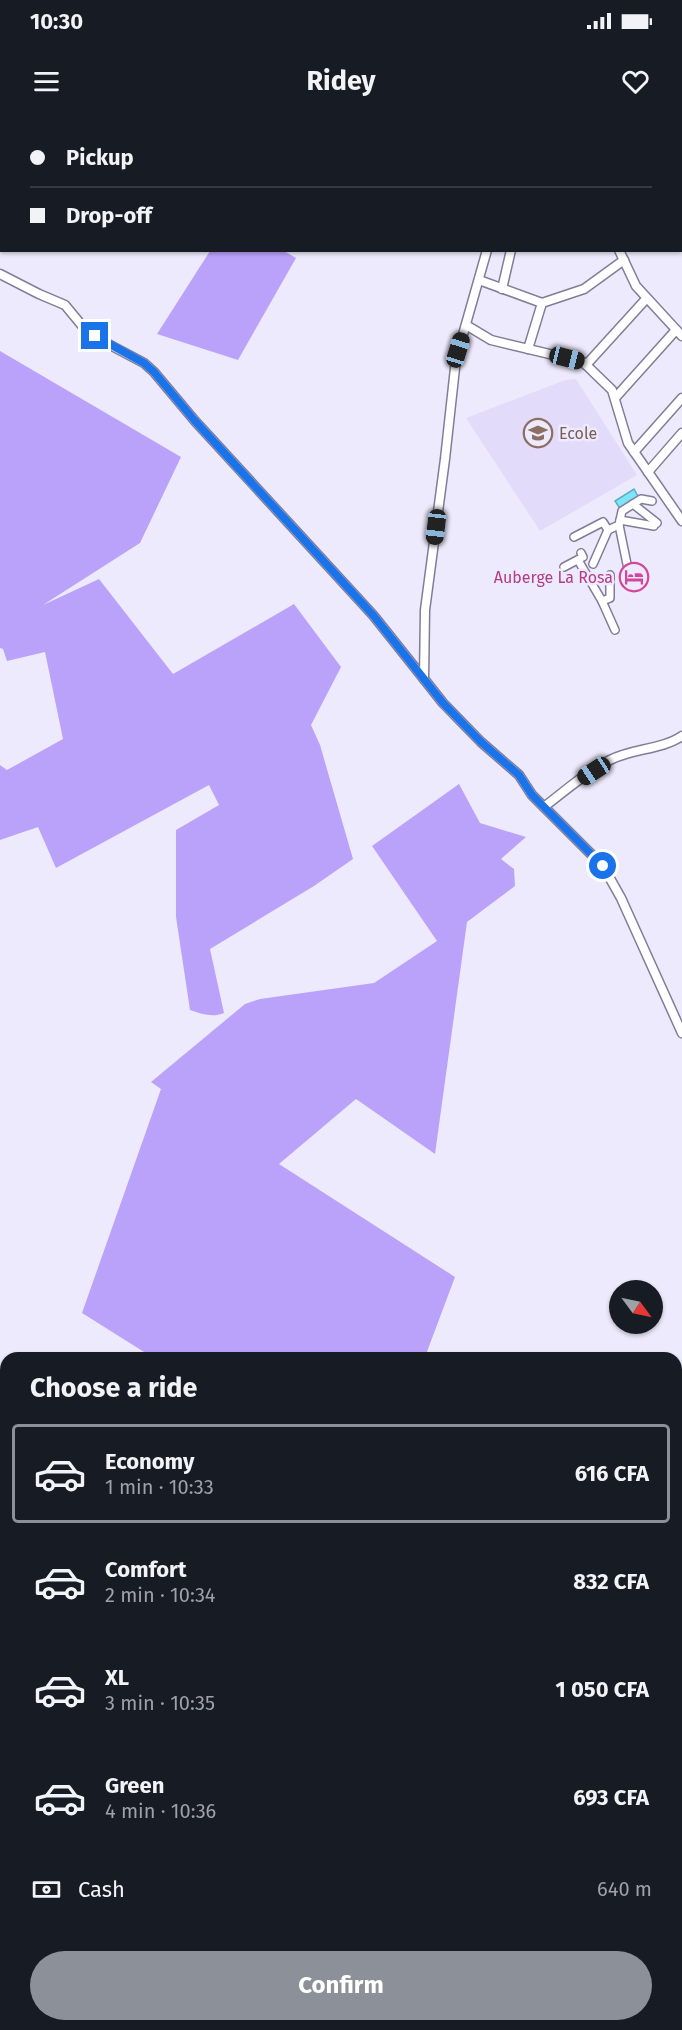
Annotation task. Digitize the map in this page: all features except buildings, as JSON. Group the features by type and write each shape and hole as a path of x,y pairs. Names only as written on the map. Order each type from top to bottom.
{"street":[{"path":"424,679 425,610 446,459 456,359 486,252"},
{"path":"502,289 511,252"},
{"path":"615,398 679,333 636,286 620,252"},
{"path":"479,280 542,303 584,289 624,260"},
{"path":"0,274 65,305 84,328 144,363 154,372 195,421 373,615 443,703 481,742 519,775 528,790 593,855 611,879 682,1033"},
{"path":"586,365 646,298"},
{"path":"528,349 542,303"},
{"path":"466,326 491,340 583,362 612,390 628,443 682,521"},
{"path":"634,452 682,398"},
{"path":"648,472 682,433"},
{"path":"628,569 620,522 622,511 641,499 652,501"},
{"path":"674,510 682,501"},
{"path":"594,564 608,530 620,522 655,520 633,504"},
{"path":"574,537 603,522 608,530"},
{"path":"568,567 579,557 615,630"},
{"path":"602,601 610,598 610,575"},
{"path":"544,807 610,760 675,741 682,736"}],"shaded area":[{"path":"209,252 286,252 296,258 238,360 157,334"},
{"path":"0,351 181,457 140,543 43,605 99,579 173,674 294,604 341,667 311,725 320,745 353,859 314,886 210,949 224,1013 211,1015 190,1010 176,917 176,830 219,805 209,785 56,868 38,827 0,840 0,765 7,770 63,739 45,652 7,661 3,649 0,648"},
{"path":"576,379 637,475 540,531 466,418 565,380"},
{"path":"459,784 480,823 526,837 501,859 514,869 515,886 467,922 435,1154 356,1099 279,1164 455,1277 427,1352 144,1352 82,1313 161,1089 151,1082 245,1004 260,999 374,983 437,941 372,846"}],"water":[{"path":"634,489 639,498 621,510 615,501"}],"place":[{"name":"Ecole","path":"538,433"},
{"name":"Auberge La Rosa","path":"634,577"}],"route":[{"path":"95,336 144,363 154,372 195,421 373,615 443,703 481,742 519,775 532,795 603,866"}]}
